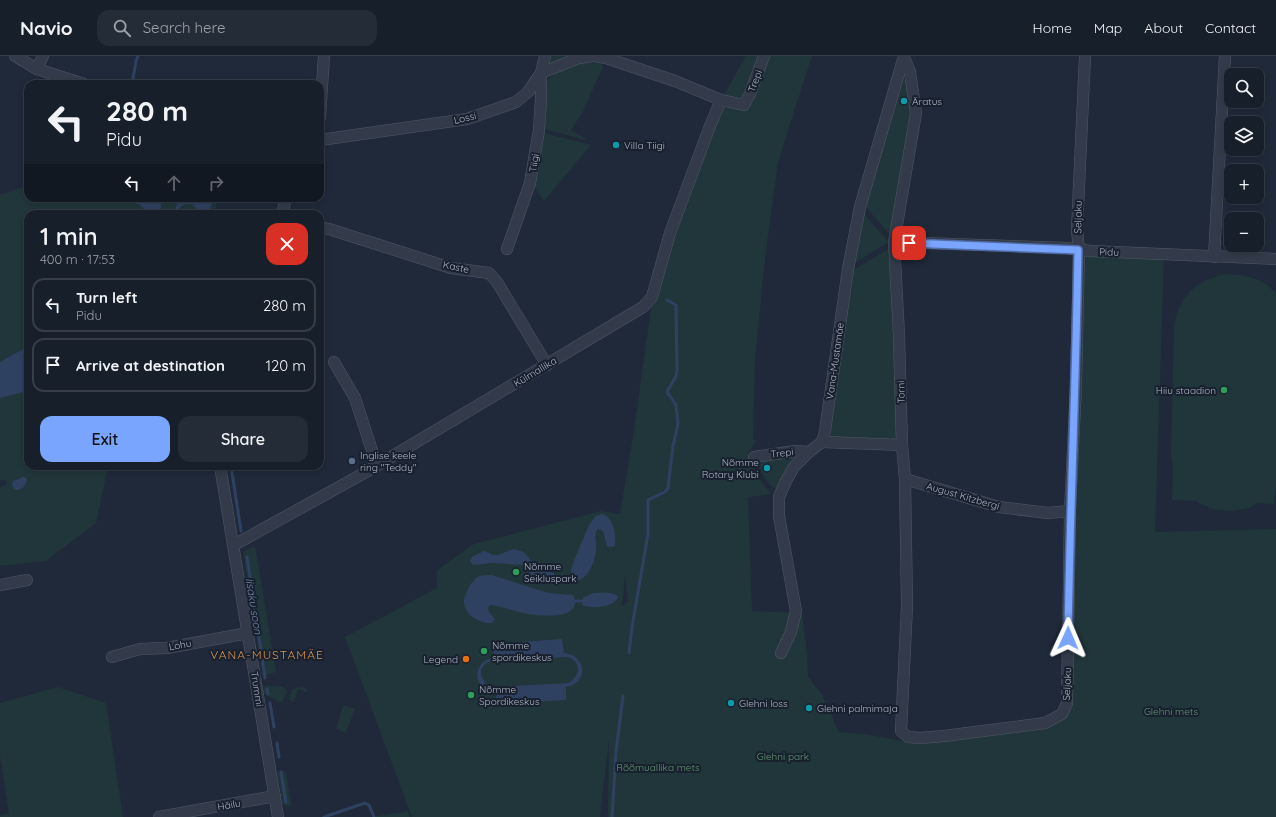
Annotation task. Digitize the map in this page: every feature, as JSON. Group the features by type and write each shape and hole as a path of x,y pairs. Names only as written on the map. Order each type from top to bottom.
{"street":[{"path":"15,56 37,69 71,80"},
{"path":"37,69 44,56"},
{"path":"322,80 324,56"},
{"path":"541,73 545,56"},
{"path":"541,73 579,58 593,56 606,58 675,81 721,100"},
{"name":"Trepi","path":"721,100 744,105 750,94 764,56"},
{"name":"Torni","path":"901,731 907,606 899,334 894,242 916,113 910,72 904,56"},
{"name":"Vana-Mustamäe","path":"822,442 825,431 848,269 860,207 904,56"},
{"name":"Seljaku","path":"901,731 908,737 920,738 1045,723 1062,714 1067,703 1070,511 1076,385 1077,230 1085,56"},
{"path":"1214,257 1225,56"},
{"name":"Lossi","path":"324,139 467,119 516,102 528,92 541,73"},
{"name":"Tiigi","path":"507,249 530,183 539,130 541,73"},
{"name":"Külmallika","path":"234,545 377,466 643,307 652,297 670,233 721,100"},
{"name":"Kaste","path":"324,228 451,268 489,273 497,282 547,365"},
{"name":"Pidu","path":"894,242 1276,259"},
{"path":"334,362 355,398 377,466"},
{"path":"781,653 791,632 796,611 779,516 779,497 794,467 822,442 902,445"},
{"name":"Trepi","path":"754,457 795,451 809,452"},
{"name":"Trummi","path":"221,470 278,817"},
{"name":"August Kitzbergi","path":"904,479 999,507 1048,513 1070,511"},
{"path":"0,585 27,580"},
{"name":"Lohu","path":"112,657 140,650 167,648 248,633"},
{"name":"Häilu","path":"159,817 275,796"}],"green space":[{"path":"551,56 578,56 549,64"},
{"path":"746,56 812,56 778,162 765,258 755,359 753,439 756,441 748,453 755,473 771,494 748,497 752,611 802,613 808,676 822,695 839,732 864,734 914,743 1045,723 1062,714 1079,250 1164,256 1155,532 1276,529 1276,817 608,817 609,739 600,817 412,817 345,637 437,588 437,570 474,544 601,511 620,514 633,437 651,309 670,233 721,100","holes":["625,575 628,601 622,607"]},
{"path":"583,62 601,63 603,67 582,113 571,130 589,141 541,128 544,95 548,79 562,70"},
{"path":"906,78 912,114 892,237 864,205 903,81"},
{"path":"540,132 591,145 544,201 532,184"},
{"path":"24,187 24,202 217,202 215,210 24,210 24,349 0,362 0,195"},
{"path":"862,212 889,242 853,264"},
{"path":"892,247 899,441 829,438 851,271"},
{"name":"Hiiu staadion","path":"1225,274 1253,278 1266,284 1276,294 1276,484 1274,504 1258,503 1248,508 1232,511 1216,510 1196,501 1172,500 1173,469 1171,455 1174,324 1185,297 1197,285 1214,277"},
{"path":"24,392 24,470 107,470 96,523 46,561 0,566 0,487 6,485 7,481 0,480 0,398"},
{"path":"797,456 778,490 769,483 758,465 759,460"},
{"path":"255,546 276,672 263,676 243,552"},
{"path":"265,686 281,686 286,689 287,691 282,703 264,694 263,689"},
{"path":"58,687 106,703 123,817 0,817 0,815 9,813 0,756 0,703"},
{"path":"302,687 307,689 306,692 298,689 294,702 289,700 292,689"},
{"path":"343,705 355,709 346,733 336,729"},
{"path":"279,771 284,771 286,773 291,803 290,806 285,806 282,803 278,774"},
{"path":"408,811 410,817 371,817"}],"water":[{"path":"134,202 161,202 160,210 144,210 143,207"},
{"path":"178,202 213,202 210,209 207,210 198,210 192,204 185,204 178,210 175,210"},
{"path":"24,349 24,392 0,398 0,362"},
{"path":"23,477 26,478 27,481 23,488 17,490 14,489 12,485 13,481"},
{"path":"602,514 612,523 615,536 615,546 607,546 603,531 598,529 595,535 596,553 593,564 583,578 573,581 571,570 590,523 596,516"},
{"path":"514,549 524,552 532,562 544,565 545,571 554,573 554,577 544,580 535,580 529,574 528,567 525,565 492,563 473,565 470,561 472,557 484,551 496,555"},
{"path":"492,575 548,593 573,595 575,606 571,611 565,613 543,616 490,605 488,608 489,612 495,619 492,623 482,622 469,614 464,605 464,600 470,585 476,578 479,576"},
{"path":"593,593 609,593 618,596 613,603 608,605 591,607 582,605 583,598"},
{"path":"562,639 564,653 572,655 577,659 581,664 582,675 579,680 566,687 566,700 497,704 496,691 488,690 483,687 477,676 481,665 486,660 494,657 493,644","holes":["567,657 575,661 578,668 576,676 569,683 494,687 486,684 481,676 483,666 492,661"]}],"waterway":[{"name":"Iisaku soon","path":"133,80 138,56"},
{"path":"629,653 648,534 648,500 665,492 668,488 673,446 678,424 676,405 667,392 676,376 677,370 676,305 667,300"},
{"name":"Iisaku soon","path":"232,470 241,531"},
{"name":"Iisaku soon","path":"247,557 265,678"},
{"path":"575,601 583,601"},
{"name":"Iisaku soon","path":"267,689 268,694"},
{"path":"612,817 616,752 623,696"},
{"name":"Iisaku soon","path":"270,703 274,727"},
{"name":"Iisaku soon","path":"277,743 279,757"},
{"name":"Iisaku soon","path":"281,772 286,802"},
{"name":"Iisaku soon","path":"324,817 365,803 369,805 374,817"}],"place":[{"name":"Äratus","path":"904,101"},
{"name":"Villa Tiigi","path":"616,145"},
{"name":"Hiiu staadion","path":"1224,390"},
{"name":"Inglise keele ring \"Teddy\"","path":"352,461"},
{"name":"Nõmme Rotary Klubi","path":"767,468"},
{"name":"Nõmme Seikluspark","path":"516,572"},
{"name":"Nõmme spordikeskus","path":"484,651"},
{"name":"Legend","path":"466,659"},
{"name":"Nõmme Spordikeskus","path":"471,695"},
{"name":"Glehni loss","path":"731,703"},
{"name":"Glehni palmimaja","path":"809,708"}],"district":[{"name":"VANA-MUSTAMÄE","path":"267,654"}],"route":[{"path":"909,243 1067,248 1078,250 1076,385 1070,511 1068,638"}],"park label":[{"name":"Glehni mets","path":"1171,711"},
{"name":"Glehni park","path":"783,756"},
{"name":"Rõõmuallika mets","path":"658,767"}]}
